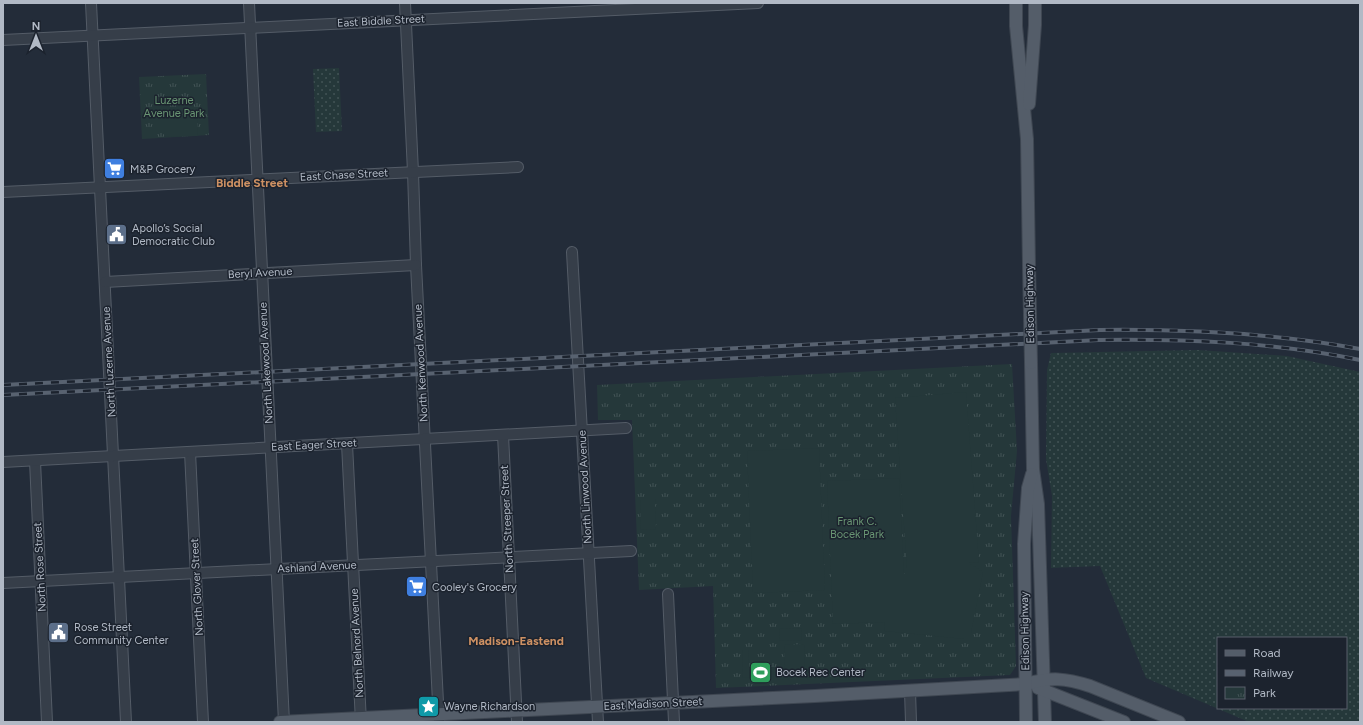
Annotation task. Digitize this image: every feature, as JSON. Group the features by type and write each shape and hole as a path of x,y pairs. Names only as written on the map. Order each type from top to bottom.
{"main road":[{"name":"Edison Highway","path":"1016,3 1017,33 1027,139 1033,469 1038,504 1045,722"},
{"name":"Edison Highway","path":"1027,139 1035,25 1035,3"},
{"name":"Edison Highway","path":"1026,722 1024,605 1025,529 1028,488 1033,469"},
{"name":"East Madison Street","path":"280,722 517,716 597,707 1026,684 1044,685 1066,680 1090,686 1179,722"},
{"name":"East Madison Street","path":"1044,685 1124,722"}],"street":[{"name":"North Luzerne Avenue","path":"91,3 126,722"},
{"name":"North Lakewood Avenue","path":"248,3 284,722"},
{"name":"North Kenwood Avenue","path":"405,3 416,265 439,718"},
{"name":"East Biddle Street","path":"3,40 406,20 565,8 758,3"},
{"name":"East Chase Street","path":"3,192 518,167"},
{"name":"North Linwood Avenue","path":"572,252 598,722"},
{"name":"Beryl Avenue","path":"105,282 416,265"},
{"name":"East Eager Street","path":"3,462 626,428"},
{"name":"North Streeper Street","path":"503,435 517,716"},
{"name":"North Belnord Avenue","path":"348,444 361,720"},
{"name":"North Glover Street","path":"190,452 204,722"},
{"name":"North Rose Street","path":"35,461 47,722"},
{"name":"Ashland Avenue","path":"3,583 631,551"},
{"path":"668,594 674,722"},
{"path":"910,691 911,722"}],"green space":[{"path":"339,68 342,131 316,132 313,69"},
{"name":"Luzerne Avenue Park","path":"206,74 209,135 142,139 139,77"},
{"path":"197,114 198,136 164,137 164,115"},
{"path":"1198,350 1287,356 1360,372 1360,722 1249,722 1219,709 1347,709 1347,637 1217,637 1217,708 1146,678 1100,566 1051,568 1052,496 1046,459 1047,370 1051,353"},
{"name":"Frank C. Bocek Park","path":"1012,364 1017,451 1011,516 1016,666 1010,675 716,688 713,586 639,590 632,420 598,420 597,385"},
{"path":"966,392 979,562 969,563 983,572 971,633 964,639 885,631 884,622 833,624 827,481 899,478 904,574 911,568 907,568 895,398"},
{"path":"819,448 825,590 753,593 747,451"},
{"path":"640,499 655,499 656,529 641,530"},
{"path":"801,628 802,640 780,641 779,629"},
{"path":"804,644 805,677 785,678 784,645"},
{"path":"742,650 748,650 750,677 743,678"}],"railway":[{"path":"3,385 1100,330 1165,330 1230,333 1295,339 1360,349"},
{"path":"3,395 1099,340 1198,341 1263,345 1360,360"}],"place":[{"name":"M&P Grocery","path":"115,169"},
{"name":"Apollo’s Social Democratic Club","path":"117,234"},
{"name":"Cooley's Grocery","path":"417,587"},
{"name":"Rose Street Community Center","path":"59,633"},
{"name":"Bocek Rec Center","path":"760,672"},
{"name":"Wayne Richardson","path":"428,706"}],"district":[{"name":"Biddle Street","path":"252,183"},
{"name":"Madison-Eastend","path":"516,641"}]}
